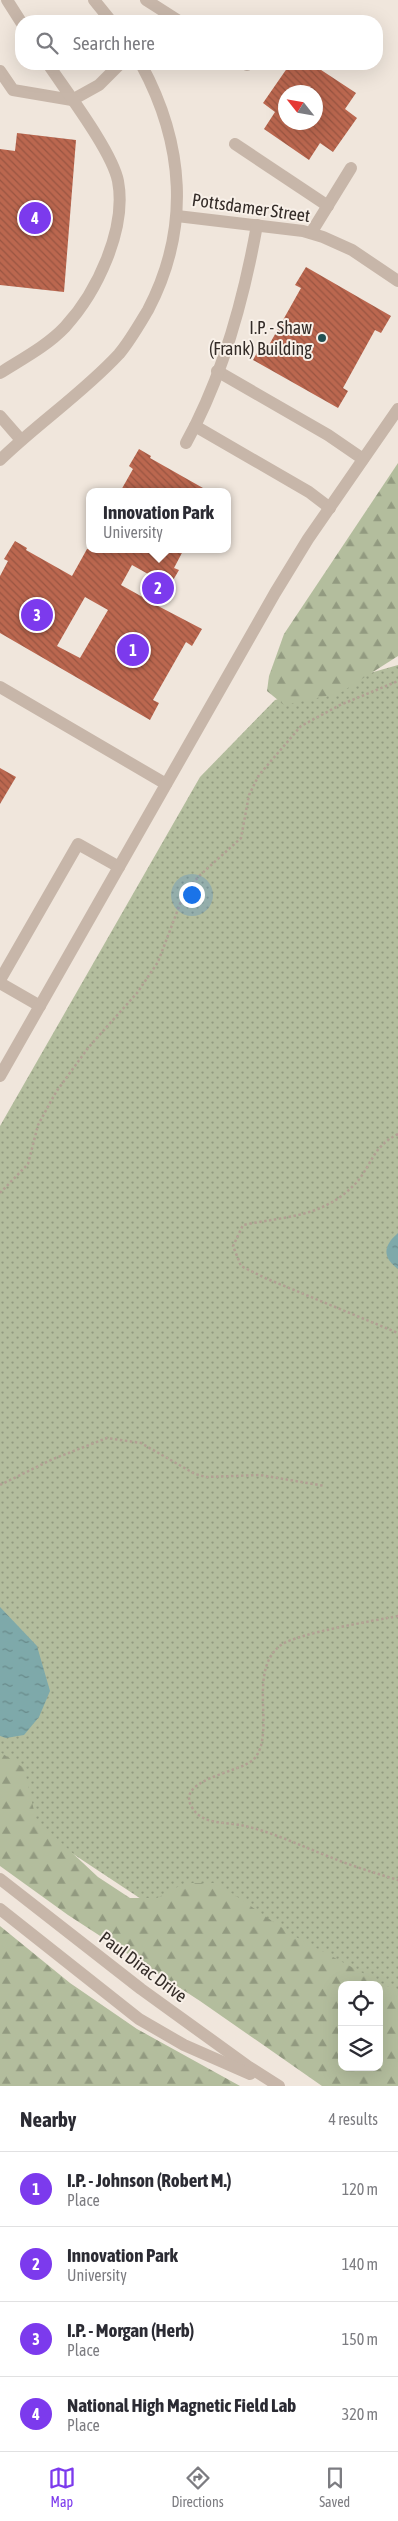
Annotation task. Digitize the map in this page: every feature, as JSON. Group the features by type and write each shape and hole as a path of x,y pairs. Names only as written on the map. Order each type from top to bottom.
{"street":[{"path":"7,0 17,15"},
{"path":"94,0 107,15"},
{"path":"146,0 170,15"},
{"path":"0,373 50,340 66,326 100,275 114,238 119,212 118,180 104,150 52,70"},
{"path":"0,71 13,90 72,100 99,85 114,70"},
{"path":"0,460 96,376 119,353 138,328 166,269 177,216 176,168 171,136 156,91 144,70"},
{"path":"235,144 328,206"},
{"path":"311,234 351,168"},
{"name":"Pottsdamer Street","path":"177,216 311,234 352,250 398,281"},
{"path":"186,443 204,411 248,274 257,226"},
{"path":"217,371 328,435 363,460"},
{"path":"0,1076 278,587 398,409"},
{"path":"0,416 21,440"},
{"path":"196,426 309,492 330,508"},
{"path":"0,687 166,784"},
{"path":"40,1006 0,981 78,844 119,867"},
{"name":"Paul Dirac Drive","path":"0,1879 141,1989 267,2080"},
{"name":"Paul Dirac Drive","path":"0,1909 98,1988 147,2024 217,2061 279,2086"}],"path":[{"path":"0,1193 28,1164 38,1125 56,1092 88,1048 137,993 158,962 183,896 198,877 241,838 249,795 258,774 307,722 398,681"},
{"path":"398,1134 379,1148 356,1182 331,1203 303,1216 243,1225 233,1246 241,1266 398,1333"},
{"path":"0,1484 62,1455 107,1438 141,1443 188,1470 206,1477 260,1475 325,1486"},
{"path":"398,1616 300,1638 283,1644 275,1651 265,1672 262,1738 259,1751 254,1759 240,1769 202,1781 192,1791 190,1800 191,1807 196,1814 209,1820 275,1833 330,1857 398,1880"}],"green space":[{"path":"398,463 398,656 340,693 284,705 267,691 269,676 284,634"},
{"path":"398,665 398,2069 383,2003 383,1981 338,1981 338,2029 58,1844 0,1792 0,1126 200,777 275,700"},
{"path":"0,1752 24,1768 36,1819 98,1877 130,1898 157,1898 185,1883 217,1883 294,1936 378,1981 338,1981 338,2071 383,2071 383,1984 398,1992 398,2086 322,2086 200,2001 68,1915 0,1866"},
{"path":"0,1926 70,1983 137,2029 240,2086 0,2086"}],"water":[{"path":"398,1233 398,1269 389,1260 386,1251 389,1242"},
{"path":"0,1607 37,1646 50,1691 39,1717 24,1735 6,1738 0,1736"}],"building":[{"path":"286,70 321,70 356,93 345,109 357,118 333,152 320,143 309,160 264,129 275,112 263,103"},
{"path":"17,133 76,140 64,292 0,285 0,149 15,151"},
{"name":"I.P. - Shaw (Frank) Building","path":"306,267 391,316 381,333 375,330 343,388 348,391 338,408 253,360 263,342 269,345 301,288 295,285"},
{"path":"139,449 151,456 150,458 203,488 122,488 133,469 129,466"},
{"path":"15,541 27,548 26,550 72,576 86,551 86,553 182,553 174,568 179,570 158,606 202,629 192,646 186,642 153,700 159,703 150,720 0,633 0,576 8,561 4,559","holes":["132,565 157,579 148,600 121,585","85,597 108,610 80,658 57,646"]},
{"path":"0,768 16,777 0,804"}],"place":[{"name":"National High Magnetic Field Lab","path":"35,218"},
{"name":"I.P. - Shaw (Frank) Building","path":"322,338"},
{"name":"Innovation Park","path":"158,588"},
{"name":"I.P. - Morgan (Herb)","path":"37,615"},
{"name":"I.P. - Johnson (Robert M.)","path":"133,650"}]}
